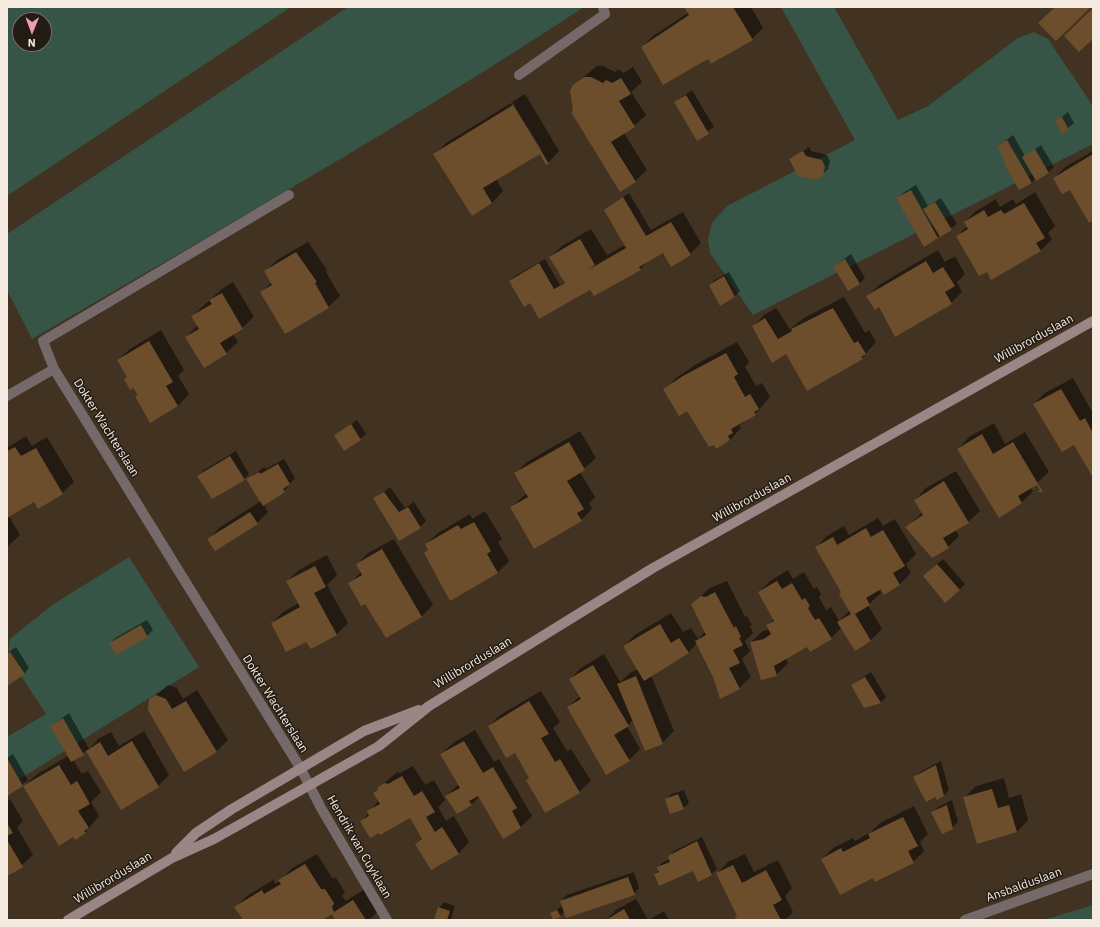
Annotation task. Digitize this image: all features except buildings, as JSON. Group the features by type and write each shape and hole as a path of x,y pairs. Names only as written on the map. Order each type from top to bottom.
{"main road":[{"name":"Willibrorduslaan","path":"68,920 172,858 214,839 379,746 429,706 653,568 1093,321"},
{"name":"Willibrorduslaan","path":"172,858 196,833 232,809 364,731 429,706"}],"street":[{"path":"519,74 605,14 602,7"},
{"name":"Dokter Wachterslaan","path":"289,195 43,342 54,369 301,769 310,786"},
{"path":"7,396 54,369"},
{"name":"Hendrik van Cuyklaan","path":"310,786 387,920"},
{"name":"Ansbalduslaan","path":"965,920 1093,874"}],"green space":[{"path":"7,7 291,7 7,196"},
{"path":"348,7 584,7 448,93 241,218 32,339 7,290 7,234"},
{"path":"781,7 834,7 898,120 928,106 1018,38 1034,32 1048,39 1093,106 1093,144 753,315 710,253 708,240 712,223 727,206 855,140"},
{"path":"129,557 199,667 7,787 7,737 46,714 8,656 10,639 52,605"},
{"path":"1093,905 1093,920 1044,920"}]}
